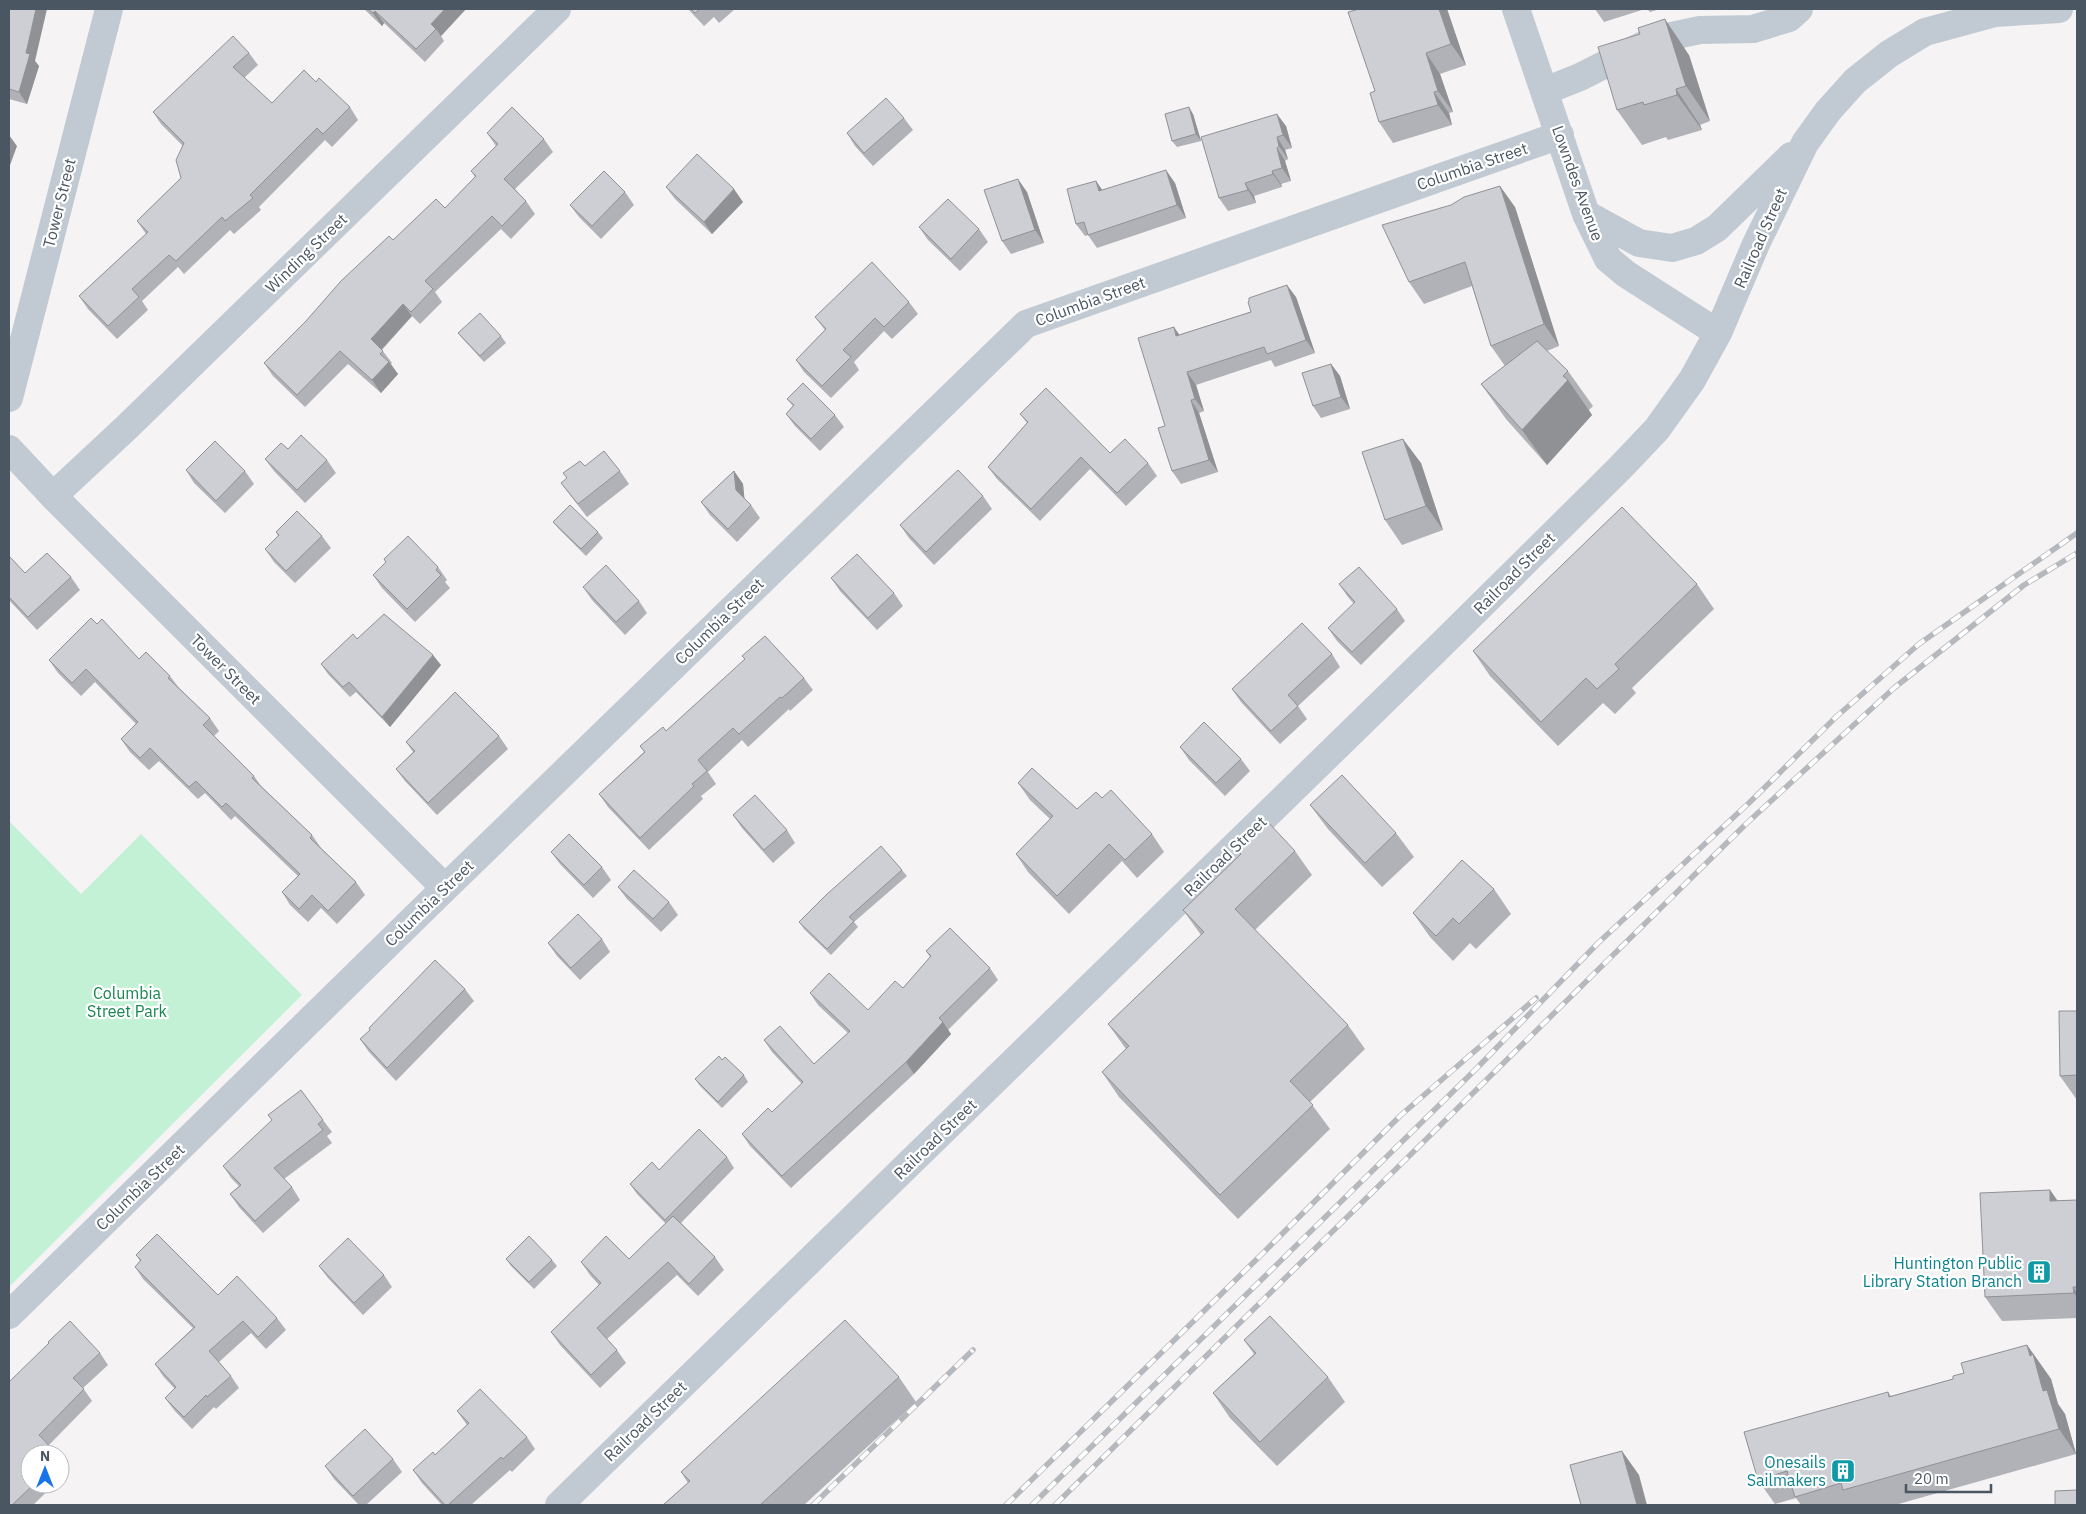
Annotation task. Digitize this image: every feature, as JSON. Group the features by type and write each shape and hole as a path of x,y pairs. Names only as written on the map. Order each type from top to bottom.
{"street":[{"name":"Tower Street","path":"9,398 109,9"},
{"name":"Winding Street","path":"53,496 134,420 557,9"},
{"name":"Lowndes Avenue","path":"1516,9 1586,214 1608,259 1626,274 1718,333"},
{"path":"1545,91 1580,77 1653,40 1700,30 1753,29 1789,18 1799,9"},
{"name":"Railroad Street","path":"559,1505 1619,469 1657,429 1692,380 1718,333 1756,244 1805,143 1828,111 1855,81 1889,54 1925,32 1995,13 2059,9"},
{"name":"Columbia Street","path":"9,1315 445,888 1026,324 1560,135"},
{"name":"Railroad Street","path":"1586,214 1639,243 1672,248 1696,241 1717,228 1805,143"},
{"name":"Tower Street","path":"9,449 53,496 445,888"}],"green space":[{"name":"Columbia Street Park","path":"9,821 81,894 141,834 302,995 9,1287"}],"building":[{"path":"9,9 36,9 26,53 30,54 19,92 9,89"},
{"path":"368,9 445,9 431,24 436,29 416,49 375,11 373,13"},
{"path":"691,9 700,9 695,13"},
{"path":"1356,9 1439,9 1451,44 1426,53 1438,91 1434,92 1438,105 1379,122 1370,93 1375,91 1348,12"},
{"path":"1665,19 1686,86 1676,89 1677,95 1644,105 1643,102 1617,110 1598,47 1640,34 1638,28"},
{"path":"233,36 249,53 233,67 272,103 304,70 316,82 319,78 350,107 323,134 317,128 250,195 253,198 225,221 222,217 176,261 169,255 132,289 139,297 108,326 79,296 148,232 137,221 181,178 176,160 184,143 153,112"},
{"path":"886,98 904,118 864,153 847,133"},
{"path":"512,107 544,139 504,179 526,201 502,226 492,216 425,281 433,289 411,312 403,304 371,339 383,351 380,354 389,362 372,380 340,351 297,395 264,363 306,321 341,281 389,236 393,240 436,199 445,208 476,176 471,171 498,144 487,133"},
{"path":"1189,107 1196,134 1172,141 1165,114"},
{"path":"1277,114 1283,135 1277,137 1279,146 1277,148 1282,168 1272,171 1273,174 1245,183 1248,190 1219,198 1201,137"},
{"path":"697,154 734,189 704,222 666,187"},
{"path":"1166,170 1177,205 1088,235 1084,222 1076,224 1067,189 1096,181 1099,191"},
{"path":"604,171 625,192 592,226 570,205"},
{"path":"1018,179 1035,230 1002,241 984,190"},
{"path":"1500,186 1544,324 1491,346 1465,262 1409,282 1382,225 1451,205 1464,197"},
{"path":"948,199 979,229 951,259 919,227"},
{"path":"872,262 909,302 884,327 875,318 843,350 851,357 822,386 796,360 826,329 815,317"},
{"path":"1287,285 1306,340 1267,354 1264,347 1187,372 1195,399 1191,400 1209,460 1172,471 1158,428 1165,426 1138,338 1174,327 1176,336 1251,312 1248,302 1249,298"},
{"path":"480,313 501,336 480,356 458,333"},
{"path":"1537,341 1568,371 1563,376 1568,380 1522,430 1481,384"},
{"path":"1331,364 1341,397 1313,406 1302,373"},
{"path":"803,383 835,415 811,439 786,414 794,405 787,399"},
{"path":"1046,388 1110,453 1125,439 1148,463 1117,493 1081,457 1031,509 988,467 1028,422 1020,414"},
{"path":"301,435 327,460 297,490 265,459 281,443 288,449"},
{"path":"1403,439 1426,506 1385,520 1362,452"},
{"path":"215,441 245,471 216,501 186,470"},
{"path":"604,451 620,471 578,504 561,483 567,478 563,473 580,461 585,466"},
{"path":"958,470 983,496 926,552 900,525"},
{"path":"734,471 736,490 751,505 728,529 701,502"},
{"path":"570,505 598,532 581,549 553,522"},
{"path":"1622,507 1697,584 1615,664 1619,669 1597,689 1586,678 1541,722 1473,651"},
{"path":"297,511 322,536 286,571 265,549 279,535 276,532"},
{"path":"408,536 438,567 436,570 441,575 407,609 373,575 386,562 384,559"},
{"path":"47,553 71,577 28,617 9,597 9,556 25,573"},
{"path":"857,554 894,593 868,618 831,578"},
{"path":"606,565 639,601 616,622 583,587"},
{"path":"1359,567 1397,609 1352,652 1328,628 1355,602 1339,584"},
{"path":"384,614 433,655 382,717 349,682 343,687 321,664 353,634 357,639"},
{"path":"91,618 97,624 102,619 139,659 146,652 170,676 168,678 210,718 203,725 254,776 252,778 312,835 310,838 356,882 328,911 312,895 299,909 282,892 300,874 226,803 222,807 196,781 189,787 150,748 140,758 121,739 138,722 86,669 72,683 49,660"},
{"path":"1302,623 1332,654 1288,695 1298,706 1271,731 1232,689"},
{"path":"765,636 804,678 739,734 733,728 698,760 707,771 640,838 599,794 645,752 640,746 663,727 666,731 745,659 742,656"},
{"path":"455,692 499,736 428,803 396,769 415,751 406,742"},
{"path":"1204,722 1241,759 1216,783 1180,747"},
{"path":"1032,768 1077,809 1096,792 1102,798 1111,790 1152,834 1125,860 1109,844 1057,896 1016,854 1053,816 1018,783"},
{"path":"1342,775 1396,833 1365,863 1310,805"},
{"path":"755,795 787,830 764,850 733,815"},
{"path":"1267,821 1295,851 1235,909 1348,1025 1290,1081 1313,1105 1220,1195 1102,1072 1129,1046 1108,1024 1204,932 1183,910 1241,854 1237,850"},
{"path":"569,834 602,867 584,885 551,852"},
{"path":"881,846 902,870 849,917 854,921 827,949 799,922"},
{"path":"1462,860 1494,889 1459,924 1453,918 1436,936 1413,913"},
{"path":"634,870 669,902 653,919 618,887"},
{"path":"578,914 602,939 571,968 548,943"},
{"path":"950,928 990,968 939,1018 943,1022 906,1062 782,1176 742,1134 768,1108 772,1112 803,1082 764,1040 780,1026 814,1064 850,1031 810,993 829,973 868,1010 895,981 903,988 931,956 926,951"},
{"path":"435,960 465,989 387,1068 360,1039"},
{"path":"2059,1011 2077,1011 2077,1075 2060,1076"},
{"path":"719,1056 722,1060 725,1057 744,1075 718,1102 695,1079"},
{"path":"301,1090 323,1120 318,1124 323,1130 274,1168 292,1187 255,1221 230,1194 241,1185 223,1166 272,1120 268,1115"},
{"path":"699,1129 727,1157 665,1220 630,1184 652,1162 659,1170"},
{"name":"Huntington Public Library Station Branch","path":"2050,1190 2050,1201 2077,1200 2077,1287 2073,1287 2074,1293 1985,1297 1980,1193"},
{"path":"673,1216 715,1257 689,1284 668,1262 597,1328 617,1350 591,1375 551,1332 601,1283 581,1262 606,1236 629,1259"},
{"path":"157,1234 218,1295 237,1276 277,1318 258,1337 243,1321 209,1351 231,1376 207,1397 206,1395 184,1417 165,1398 176,1387 155,1364 195,1327 135,1267 141,1260 136,1255"},
{"path":"529,1236 552,1260 529,1282 506,1259"},
{"path":"348,1238 384,1275 354,1303 319,1266"},
{"path":"1270,1316 1328,1377 1260,1442 1213,1393 1256,1353 1244,1340"},
{"path":"845,1320 899,1377 760,1505 663,1505 690,1481 681,1472"},
{"path":"70,1321 100,1353 73,1378 84,1389 39,1435 48,1444 20,1444 20,1494 24,1494 12,1505 9,1505 9,1382"},
{"path":"2027,1345 2030,1356 2033,1354 2043,1391 2047,1390 2059,1429 1843,1490 1841,1483 1795,1497 1787,1471 1758,1480 1744,1432 1888,1392 1889,1397 1953,1379 1953,1376 1964,1373 1961,1363"},
{"path":"480,1389 527,1437 503,1459 501,1457 448,1505 445,1505 413,1470 433,1452 435,1455 469,1423 457,1411"},
{"path":"365,1429 393,1459 353,1496 325,1466"},
{"path":"1622,1451 1637,1505 1581,1505 1570,1465"},
{"path":"2077,1490 2077,1505 2055,1505 2055,1491"}],"railway":[{"path":"1032,1505 1477,1068 1598,943 1750,802 1836,717 1919,644 2077,533"},
{"path":"1055,1505 1747,823 1894,688 2024,585 2077,553"},
{"path":"1006,1505 1401,1115 1536,998"},
{"path":"813,1505 973,1350"}],"place":[{"name":"Huntington Public Library Station Branch","path":"2039,1272"},
{"name":"Onesails Sailmakers","path":"1843,1471"}]}
